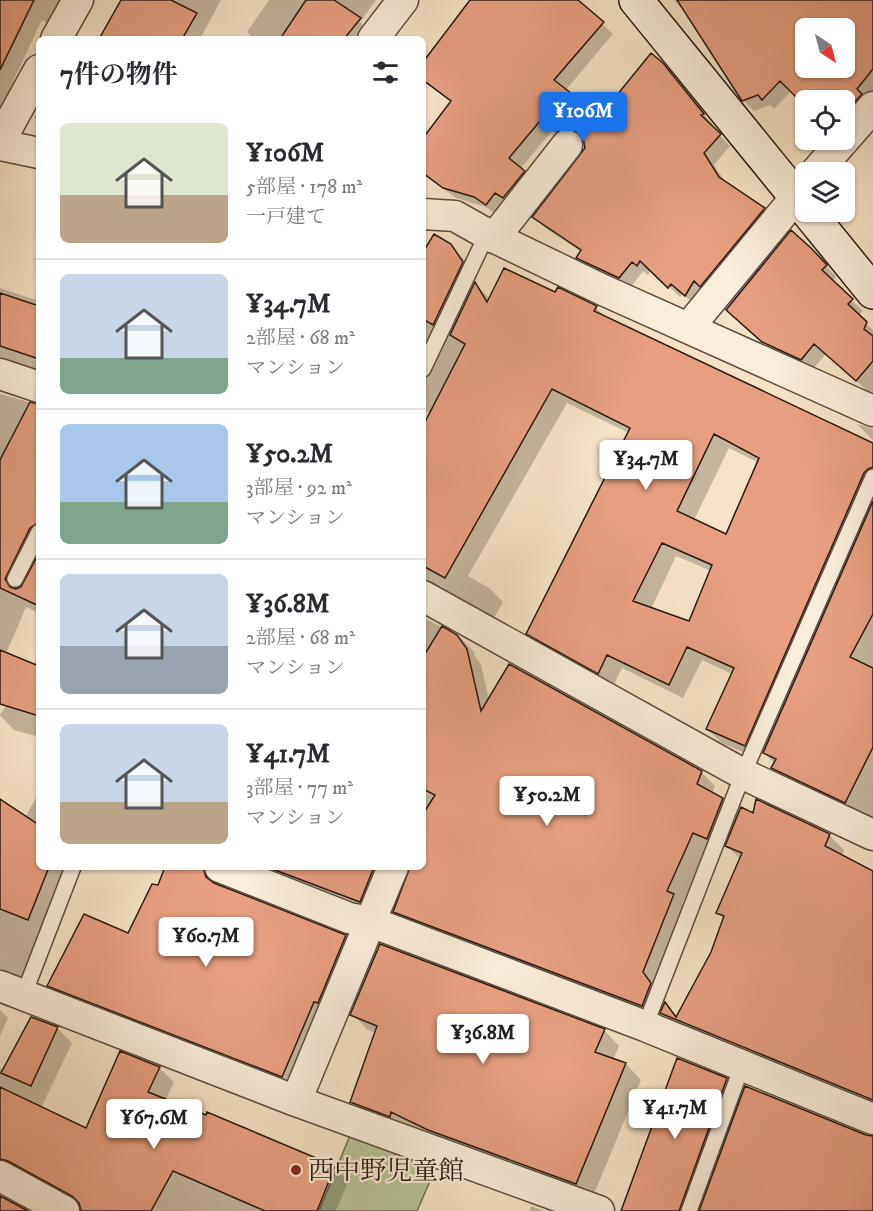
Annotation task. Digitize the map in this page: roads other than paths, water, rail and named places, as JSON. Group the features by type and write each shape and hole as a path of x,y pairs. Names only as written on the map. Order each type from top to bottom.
{"street":[{"path":"58,36 78,0"},
{"path":"375,36 403,0"},
{"path":"642,2 795,182"},
{"path":"36,76 0,143 36,152"},
{"path":"831,162 873,107"},
{"path":"491,236 567,145"},
{"path":"689,327 795,207"},
{"path":"426,214 455,216 603,290 873,411"},
{"path":"825,222 873,292"},
{"path":"0,374 36,386"},
{"path":"426,598 743,774 873,835"},
{"path":"228,870 349,918 371,922 645,1026 873,1119"},
{"path":"296,1101 392,870"},
{"path":"12,990 296,1101 599,1211"},
{"path":"0,1176 64,1211"}],"lane":[{"path":"426,363 491,236"},
{"path":"645,1026 743,774 873,477"},
{"path":"15,579 36,538"},
{"path":"12,990 72,870"},
{"path":"689,1211 742,1066"}],"place":[{"name":"西中野児童館","path":"296,1170"}]}
